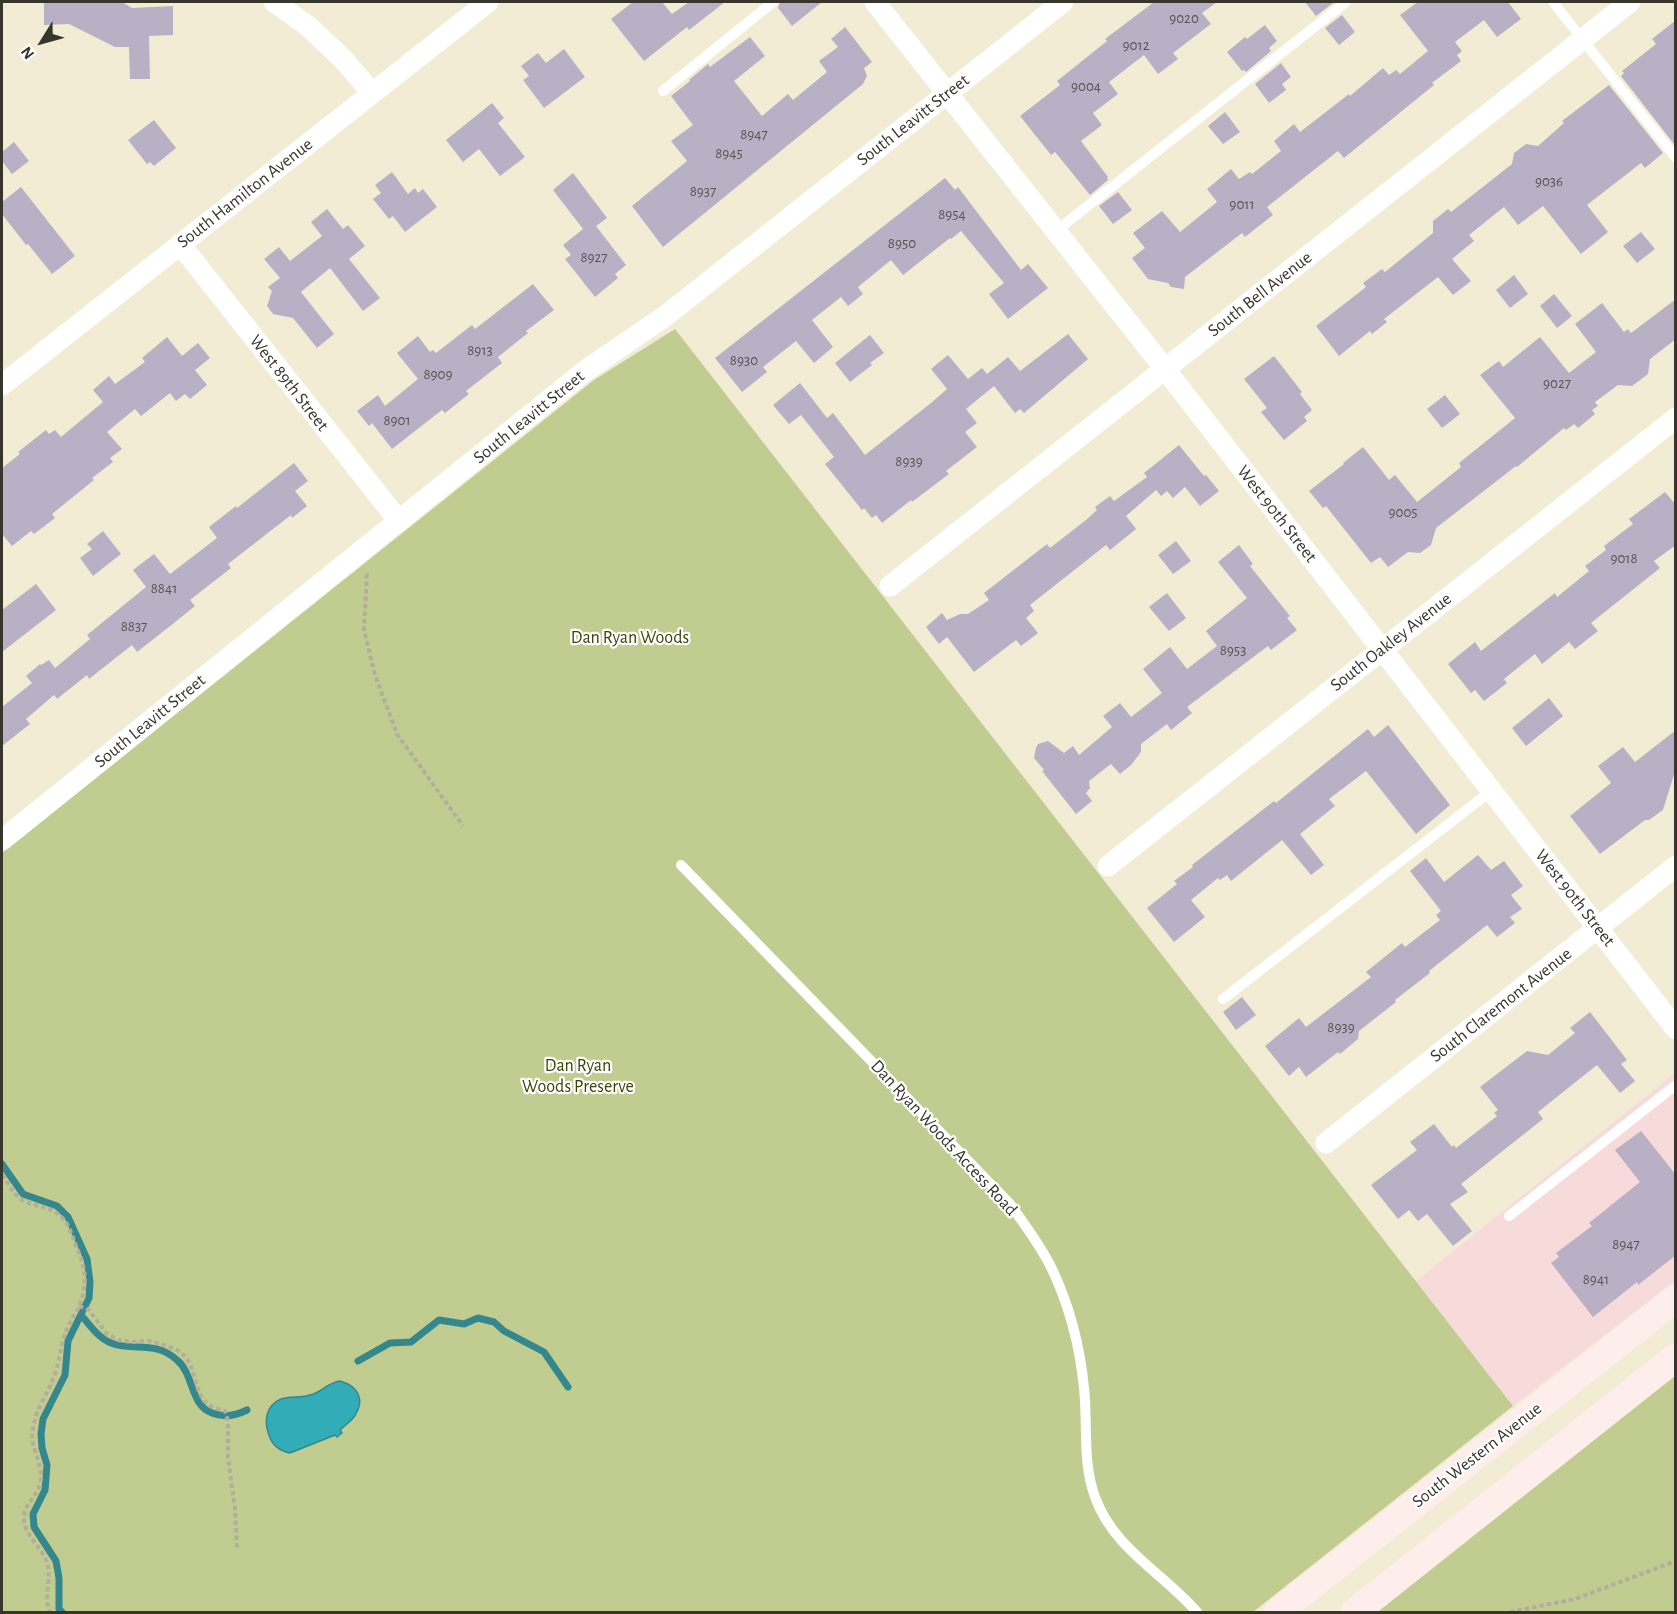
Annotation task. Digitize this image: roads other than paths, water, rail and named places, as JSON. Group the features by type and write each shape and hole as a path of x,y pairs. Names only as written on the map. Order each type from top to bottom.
{"main road":[{"name":"South Western Avenue","path":"1278,1612 1676,1298"},
{"path":"1355,1612 1676,1357"}],"street":[{"path":"274,2 308,26 344,60 372,93"},
{"name":"South Hamilton Avenue","path":"2,385 488,2"},
{"name":"West 90th Street","path":"875,2 1165,369 1676,1029"},
{"name":"South Leavitt Street","path":"2,840 585,371 664,317 1063,2"},
{"name":"South Bell Avenue","path":"890,586 1630,2"},
{"name":"West 89th Street","path":"180,244 399,521"},
{"name":"South Oakley Avenue","path":"1107,867 1676,417"},
{"name":"South Claremont Avenue","path":"1326,1143 1676,866"}],"lane":[{"path":"663,91 773,2"},
{"path":"1056,231 1346,2"},
{"path":"1553,2 1676,158"},
{"path":"1223,999 1491,791"},
{"name":"Dan Ryan Woods Access Road","path":"681,865 1010,1204 1033,1236 1052,1269 1068,1308 1078,1345 1084,1390 1088,1467 1094,1496 1117,1536 1131,1552 1168,1583 1197,1612"},
{"path":"1509,1216 1676,1084"}],"water":[{"path":"340,1381 356,1390 360,1399 358,1411 340,1430 342,1433 337,1437 335,1435 290,1453 274,1445 267,1430 267,1415 276,1402 281,1399 310,1395"}],"waterway":[{"path":"2,1164 23,1194 57,1206 68,1217 87,1259 90,1282 89,1298 68,1341 65,1375 43,1419 42,1448 47,1465 45,1490 33,1514 34,1527 56,1561 59,1578 59,1609 62,1612"},
{"path":"81,1315 106,1341 128,1347 161,1350 177,1360 187,1373 196,1396 205,1409 216,1415 225,1416 247,1410"},
{"path":"358,1361 390,1343 411,1342 439,1320 464,1324 478,1318 494,1322 504,1331 544,1352 568,1387"}],"park label":[{"name":"Dan Ryan Woods","path":"630,638"},
{"name":"Dan Ryan Woods Preserve","path":"578,1076"}]}
